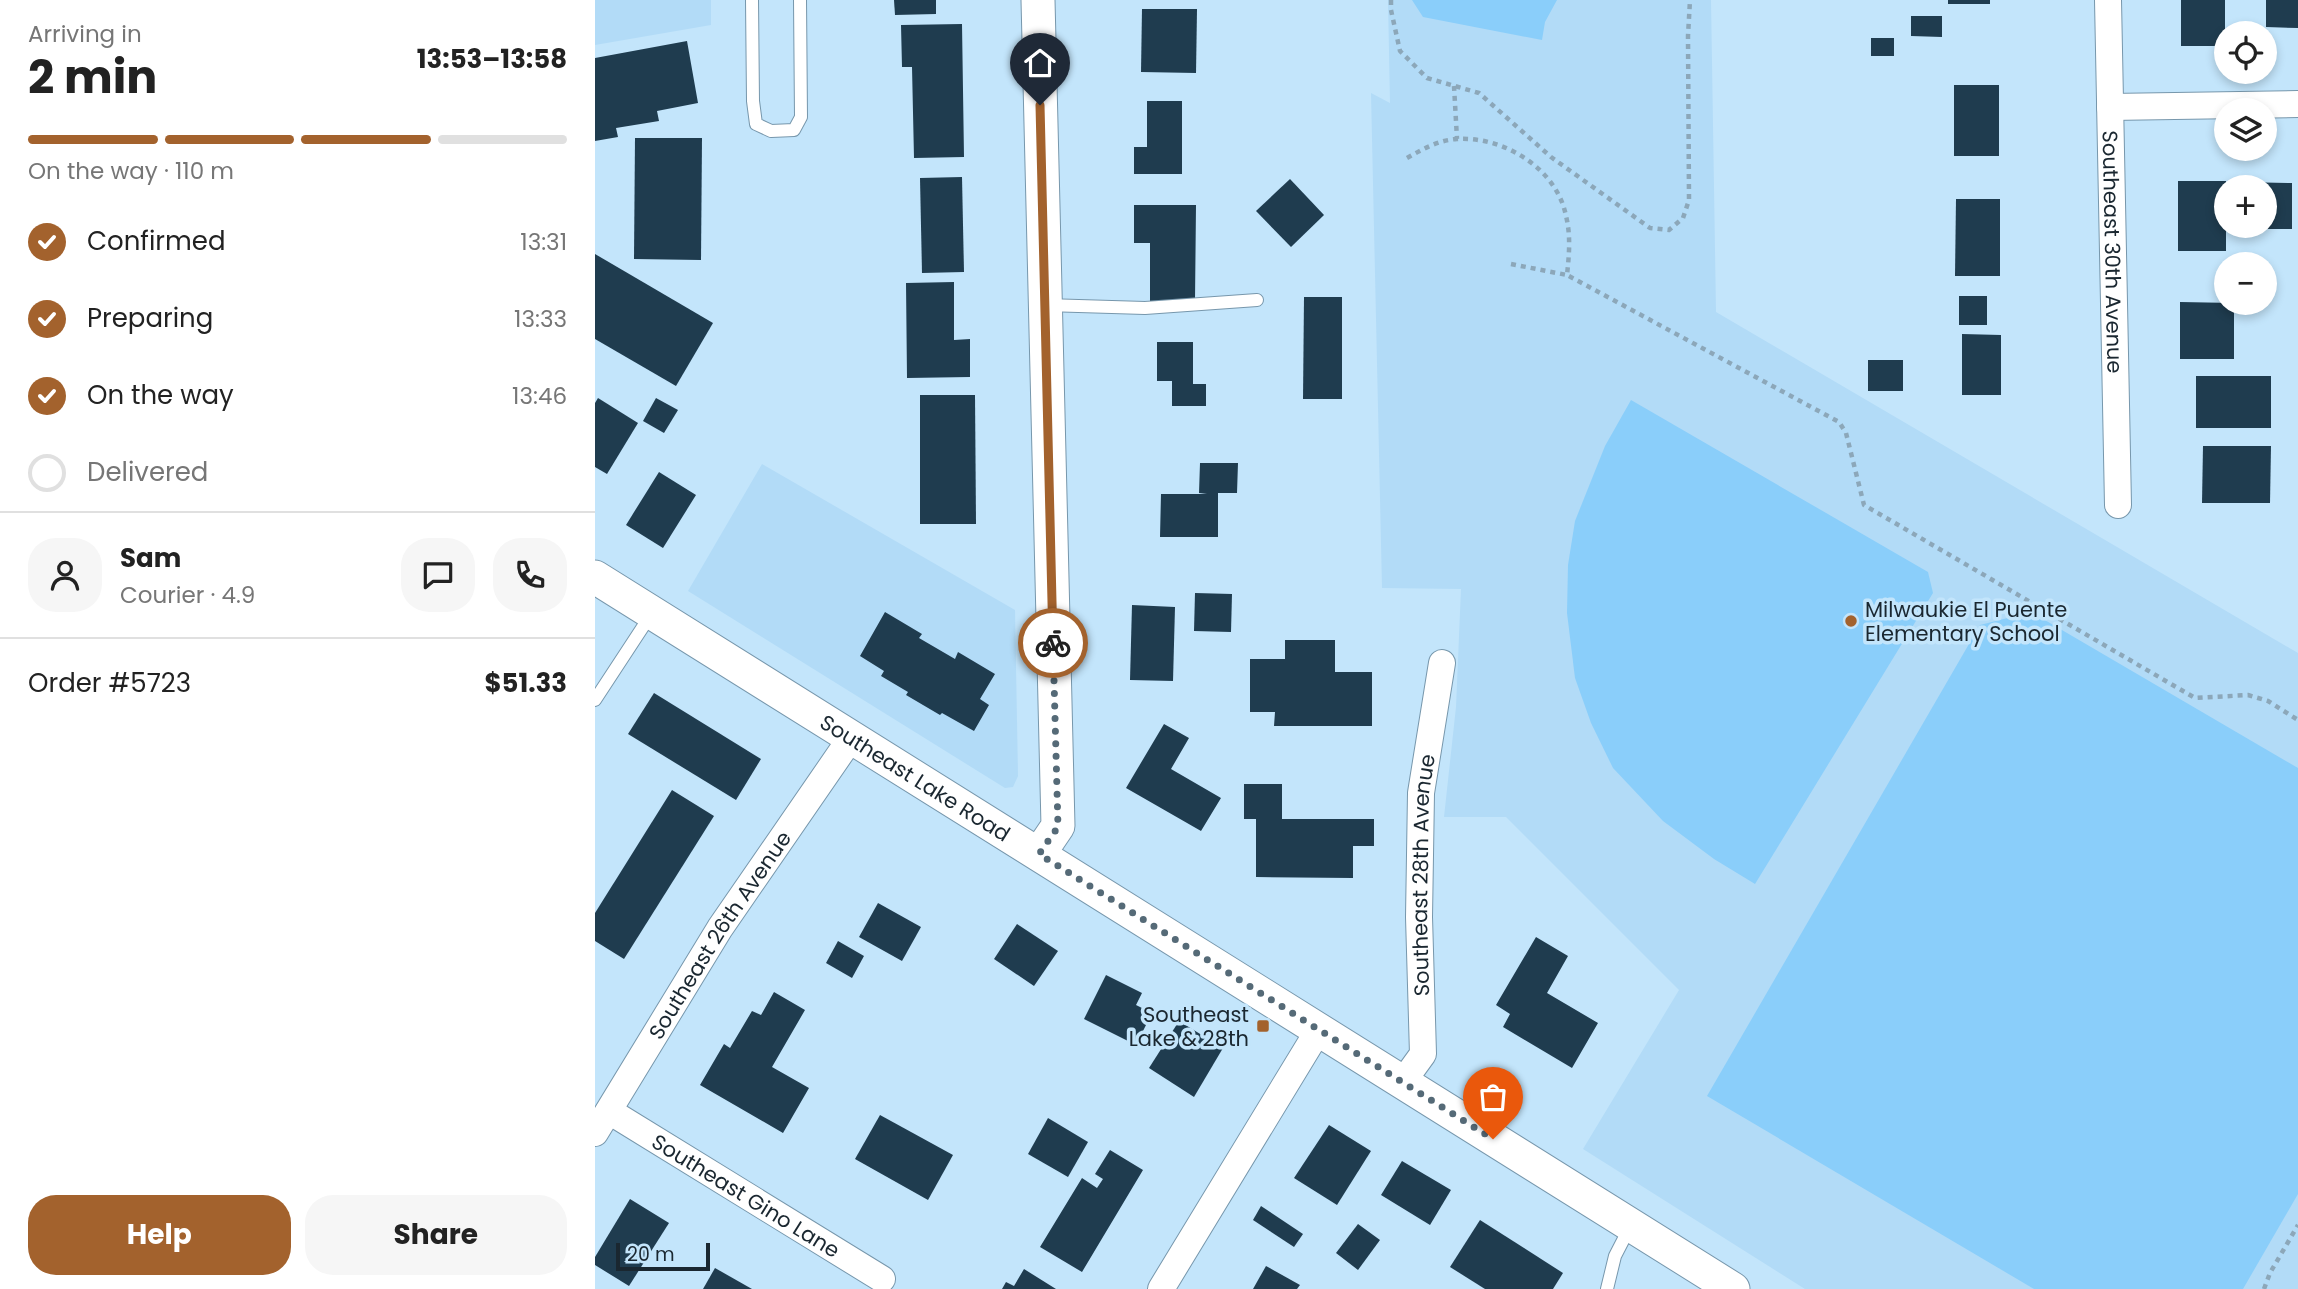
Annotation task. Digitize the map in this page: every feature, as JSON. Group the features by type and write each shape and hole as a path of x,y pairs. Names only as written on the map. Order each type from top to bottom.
{"street":[{"path":"1038,0 1058,827 1039,854"},
{"name":"Southeast 30th Avenue","path":"2108,0 2118,505"},
{"path":"2110,107 2298,104"},
{"name":"Southeast Lake Road","path":"595,577 1733,1289"},
{"name":"Southeast 28th Avenue","path":"1402,1083 1423,1054 1419,917 1421,793 1442,663"},
{"name":"Southeast 26th Avenue","path":"602,1122 719,928 851,738"},
{"path":"1161,1289 1318,1031"},
{"name":"Southeast Gino Lane","path":"602,1122 882,1279"}],"lane":[{"path":"752,0 757,124 771,131 794,130 801,117 800,0"},
{"path":"1045,305 1146,308 1257,300"},
{"path":"595,700 652,612"},
{"path":"1607,1289 1615,1256 1631,1225"}],"path":[{"path":"1391,0 1400,51 1427,78 1479,93 1551,157 1650,228 1669,230 1683,218 1689,200 1690,0"},
{"path":"1454,86 1457,139"},
{"path":"1407,158 1429,146 1457,139 1492,142 1530,160 1556,188 1566,215 1570,242 1567,275"},
{"path":"1511,264 1567,275 1839,422 1846,433 1864,505 2195,698 2248,695 2268,701 2298,720"},
{"path":"2264,1289 2270,1273 2298,1225"}],"shaded area":[{"path":"595,0 711,0 711,25 595,45"},
{"name":"Milwaukie El Puente Elementary School","path":"1388,0 1711,0 1716,312 2298,653 2298,1289 1805,1289 1583,1149 1679,990 1506,817 1444,817 1456,707 1461,589 1382,588 1371,93 1390,103"},
{"path":"1412,0 1557,0 1545,22 1542,40 1423,17"},
{"path":"1631,400 1928,572 1933,593 1755,884 1714,859 1663,821 1613,768 1591,723 1575,678 1567,613 1568,565 1575,521 1605,446"},
{"path":"762,464 1015,610 1018,776 1013,787 1005,788 688,591"},
{"path":"2031,612 2298,768 2298,1194 2243,1289 2034,1289 1707,1096 1980,625"}],"building":[{"path":"894,0 936,0 936,14 895,15"},
{"path":"1948,0 1990,0 1990,4 1948,4"},
{"path":"2181,0 2225,0 2225,21 2214,21 2214,46 2181,46"},
{"path":"2266,0 2298,0 2298,28 2277,27 2277,21 2266,21"},
{"path":"1142,9 1197,9 1196,73 1141,72"},
{"path":"1911,16 1942,16 1942,37 1911,36"},
{"path":"962,24 964,157 914,158 912,67 902,67 901,25"},
{"path":"1871,38 1894,38 1894,56 1871,56"},
{"path":"687,41 698,103 657,111 659,121 616,128 618,137 595,141 595,58"},
{"path":"1954,85 1999,85 1999,156 1954,156"},
{"path":"1147,101 1182,101 1182,174 1134,174 1134,147 1147,147"},
{"path":"635,138 702,138 701,260 634,259"},
{"path":"962,177 964,272 922,273 920,178"},
{"path":"1290,179 1324,215 1291,247 1256,211"},
{"path":"2178,181 2214,181 2214,238 2226,238 2226,251 2178,251"},
{"path":"2277,183 2292,183 2292,229 2277,229"},
{"path":"1956,199 2000,199 2000,276 1955,276"},
{"path":"1134,205 1196,205 1195,301 1150,301 1150,243 1134,243"},
{"path":"595,254 713,323 676,386 595,339"},
{"path":"954,282 954,340 970,339 970,377 907,378 906,283"},
{"path":"1959,296 1987,296 1987,325 1959,325"},
{"path":"1304,297 1342,297 1342,399 1303,399"},
{"path":"2180,302 2214,303 2214,315 2234,315 2234,359 2180,359"},
{"path":"1962,334 2001,335 2001,395 1962,395"},
{"path":"1157,342 1193,342 1193,384 1206,384 1206,406 1172,406 1172,381 1157,381"},
{"path":"1868,360 1903,360 1903,391 1868,391"},
{"path":"2196,376 2271,376 2271,428 2196,428"},
{"path":"920,395 975,395 976,524 920,524"},
{"path":"598,398 638,423 607,474 595,467 595,403"},
{"path":"656,398 678,410 664,433 643,421"},
{"path":"2203,446 2271,446 2270,503 2202,503"},
{"path":"1200,463 1238,463 1237,493 1218,493 1218,537 1160,537 1161,494 1207,494 1199,493"},
{"path":"659,472 696,495 663,548 626,525"},
{"path":"1195,593 1232,594 1231,632 1194,631"},
{"path":"1132,605 1175,607 1173,681 1130,680"},
{"path":"885,612 922,634 919,638 955,659 958,652 995,674 980,699 989,705 974,731 906,695 908,692 881,676 884,671 860,656"},
{"path":"1285,640 1335,640 1335,672 1372,672 1372,726 1274,726 1275,712 1250,712 1250,659 1285,659"},
{"path":"654,693 761,759 736,800 628,734"},
{"path":"1164,724 1189,738 1171,769 1221,798 1201,831 1126,788"},
{"path":"1244,784 1282,784 1282,819 1374,819 1374,846 1353,846 1353,878 1256,877 1256,819 1244,819"},
{"path":"672,790 714,816 624,959 595,941 595,913"},
{"path":"878,903 921,927 902,961 859,937"},
{"path":"1017,924 1058,951 1034,986 994,959"},
{"path":"1536,937 1568,956 1547,993 1598,1023 1572,1068 1503,1027 1510,1014 1496,1005"},
{"path":"838,941 864,956 852,978 826,963"},
{"path":"1106,975 1142,993 1136,1005 1152,1013 1136,1045 1084,1019"},
{"path":"774,992 805,1010 772,1067 809,1088 783,1133 700,1085 724,1044 730,1048 752,1011 761,1015"},
{"path":"1179,1021 1223,1048 1194,1097 1149,1068"},
{"path":"880,1115 953,1155 928,1200 855,1159"},
{"path":"1048,1118 1088,1142 1068,1177 1028,1154"},
{"path":"1329,1125 1371,1151 1337,1205 1294,1178"},
{"path":"1110,1150 1143,1170 1082,1272 1040,1247 1082,1178 1097,1188 1103,1179 1095,1174"},
{"path":"1402,1161 1451,1190 1430,1225 1381,1195"},
{"path":"630,1199 669,1223 629,1286 595,1265 595,1257"},
{"path":"1261,1206 1303,1234 1294,1247 1253,1220"},
{"path":"1480,1220 1563,1273 1553,1289 1485,1289 1450,1267"},
{"path":"1358,1224 1380,1240 1358,1270 1336,1253"},
{"path":"1266,1266 1300,1285 1297,1289 1253,1289"},
{"path":"715,1268 752,1289 703,1289"},
{"path":"1024,1269 1056,1289 1002,1289 1006,1282 1014,1286"}],"way so far":[{"path":"1053,643 1058,827 1039,854 1493,1139"}],"place":[{"name":"Milwaukie El Puente Elementary School","path":"1851,621"},
{"name":"Southeast Lake & 28th","path":"1263,1026"}],"route":[{"path":"1040,105 1053,643"}]}
